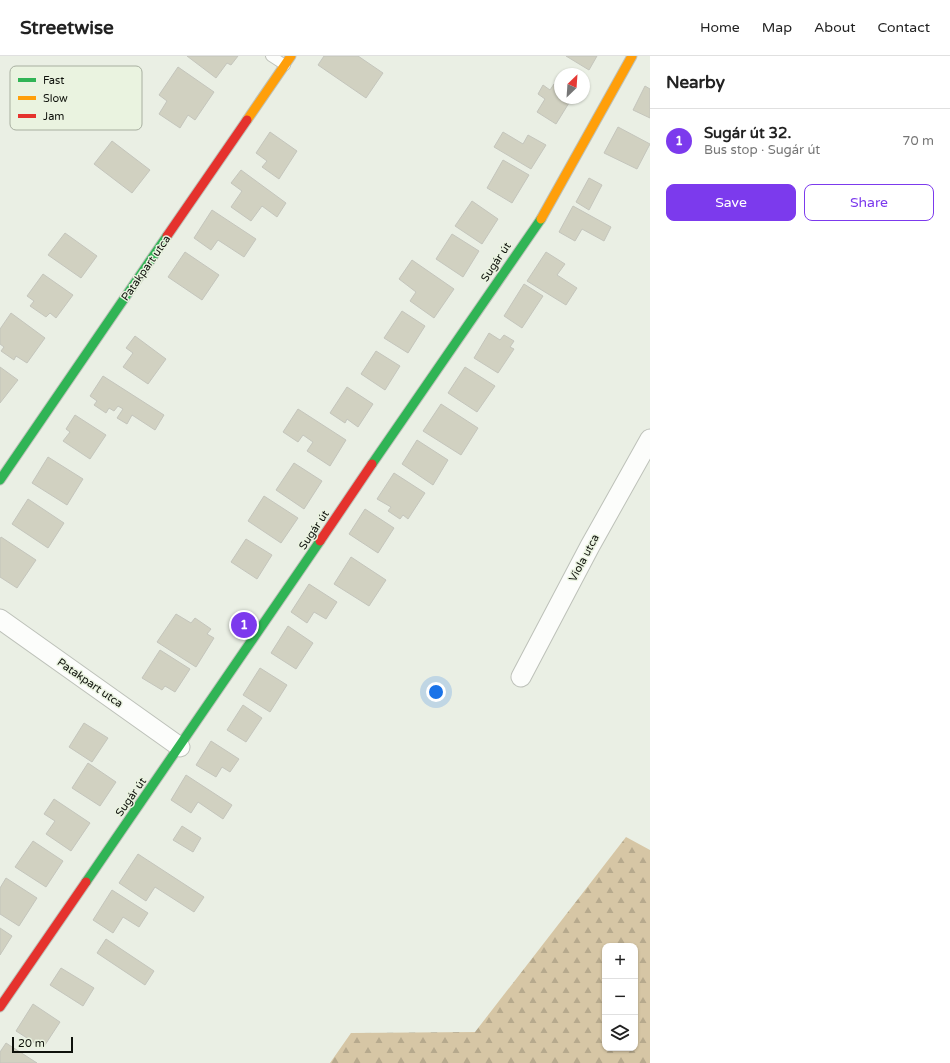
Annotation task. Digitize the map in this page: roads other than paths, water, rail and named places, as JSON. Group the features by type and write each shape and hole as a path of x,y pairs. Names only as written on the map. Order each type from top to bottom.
{"street":[{"name":"Patakpart utca","path":"0,480 291,56"},
{"name":"Sugár út","path":"0,1007 180,747 548,208 632,56"},
{"name":"Viola utca","path":"520,677 590,546 650,439"},
{"name":"Patakpart utca","path":"0,619 180,747"}],"lane":[{"path":"271,56 285,65"}],"place":[{"name":"Sugár út 32.","path":"244,625"}]}
